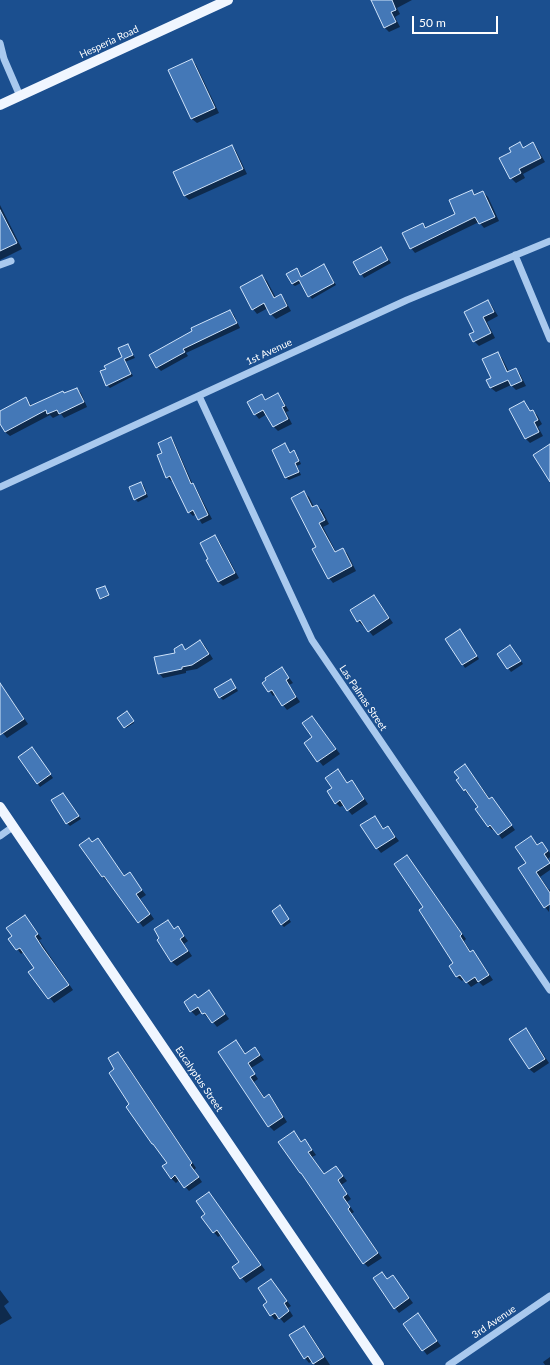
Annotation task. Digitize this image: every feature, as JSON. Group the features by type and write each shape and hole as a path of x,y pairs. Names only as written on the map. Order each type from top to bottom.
{"main road":[{"name":"Hesperia Road","path":"0,106 228,0"},
{"name":"Eucalyptus Street","path":"0,806 379,1365"}],"street":[{"path":"0,43 4,59 20,96"},
{"name":"1st Avenue","path":"0,487 406,300 550,241"},
{"path":"515,255 550,338"},
{"path":"0,265 11,261"},
{"name":"Las Palmas Street","path":"199,396 312,640 550,990"},
{"path":"0,836 14,826"},
{"name":"3rd Avenue","path":"449,1365 550,1296"}],"building":[{"path":"371,0 392,0 396,10 391,12 396,22 384,28"},
{"path":"192,59 215,108 191,119 168,70"},
{"path":"520,142 523,148 533,142 541,158 519,169 521,173 510,179 499,158 511,152 509,148"},
{"path":"232,145 243,169 184,196 173,172"},
{"path":"472,190 474,195 483,191 495,217 479,224 475,217 410,249 402,233 423,223 425,228 455,214 449,200"},
{"path":"0,210 17,243 0,251"},
{"path":"381,247 388,260 360,275 353,262"},
{"path":"324,264 334,283 308,297 299,280 292,284 286,274 297,268 301,277"},
{"path":"262,275 274,298 281,294 287,306 270,315 264,303 252,310 240,287"},
{"path":"488,300 494,312 483,317 491,333 473,342 469,334 474,332 464,312"},
{"path":"230,310 237,323 183,349 185,352 156,368 149,355 192,331 191,328"},
{"path":"128,344 133,355 124,359 131,374 106,386 100,371 106,369 104,366 122,357 118,348"},
{"path":"498,352 507,372 516,368 522,381 511,386 508,380 490,388 486,380 491,378 482,359"},
{"path":"77,388 84,402 59,414 57,410 47,414 46,410 5,432 0,424 0,411 26,397 30,406 63,391 64,393"},
{"path":"278,393 285,406 282,407 288,419 273,427 263,410 254,415 247,402 262,394 265,400"},
{"path":"524,401 530,411 533,410 538,420 534,422 539,432 525,439 509,409"},
{"path":"171,437 191,484 193,483 208,515 198,520 193,510 188,513 170,476 166,478 157,455 162,453 158,443"},
{"path":"285,443 290,453 294,450 299,461 295,463 299,472 285,478 272,450"},
{"path":"550,444 550,482 533,455"},
{"path":"141,482 146,494 134,500 129,487"},
{"path":"304,491 312,507 317,505 325,520 319,523 335,552 343,548 352,566 328,579 312,549 316,547 291,498"},
{"path":"215,535 235,573 218,582 206,560 208,559 200,543"},
{"path":"105,586 109,595 100,599 96,589"},
{"path":"374,595 389,618 368,632 360,620 357,622 350,610"},
{"path":"460,629 477,656 462,665 445,639"},
{"path":"200,640 209,654 192,665 182,667 182,669 158,674 154,657 175,653 174,649 182,644 185,650"},
{"path":"510,645 521,661 507,669 497,654"},
{"path":"282,667 289,678 286,680 296,697 282,706 272,690 268,692 262,683 266,680 265,678"},
{"path":"231,679 236,688 219,698 214,689"},
{"path":"0,683 24,719 0,735"},
{"path":"127,711 134,721 124,728 117,718"},
{"path":"312,716 336,749 317,762 304,743 312,737 302,723"},
{"path":"32,747 51,774 37,784 18,757"},
{"path":"465,764 489,799 492,797 512,825 498,835 490,825 488,827 475,809 478,807 465,789 464,791 456,780 459,778 454,772"},
{"path":"338,769 347,783 352,780 364,799 347,811 340,800 335,804 327,791 332,788 325,778"},
{"path":"63,793 79,816 66,824 51,800"},
{"path":"375,816 383,829 388,826 395,837 376,849 360,825"},
{"path":"531,836 537,845 542,842 548,851 544,854 550,863 536,872 550,893 550,904 544,908 518,868 526,863 515,847"},
{"path":"89,838 92,842 98,838 124,876 130,872 142,890 136,894 150,914 138,923 104,876 102,877 79,845"},
{"path":"407,855 462,934 460,936 470,952 473,950 489,975 478,982 475,977 466,983 460,975 456,977 449,966 453,963 419,910 423,907 394,864"},
{"path":"280,905 289,919 281,925 272,911"},
{"path":"25,915 38,934 35,936 69,985 48,999 28,972 34,968 20,948 16,950 8,939 12,936 6,928"},
{"path":"168,920 174,929 178,926 184,936 180,939 188,951 171,962 157,940 159,938 154,929"},
{"path":"209,990 225,1014 212,1023 205,1013 202,1014 198,1007 190,1012 184,1002 195,994 198,998"},
{"path":"526,1028 545,1059 529,1069 509,1039"},
{"path":"236,1040 245,1054 255,1047 260,1055 248,1063 255,1074 250,1077 264,1098 269,1094 283,1117 268,1127 218,1052"},
{"path":"118,1052 192,1163 190,1165 199,1177 184,1188 175,1175 171,1179 162,1166 167,1163 126,1107 129,1104 109,1073 114,1069 108,1058"},
{"path":"294,1131 301,1142 305,1139 312,1150 308,1152 324,1174 336,1166 343,1176 338,1180 347,1194 343,1197 350,1207 348,1209 378,1253 363,1264 278,1142"},
{"path":"209,1192 261,1265 240,1279 232,1267 239,1262 217,1230 213,1233 201,1217 205,1214 196,1201"},
{"path":"382,1272 387,1279 393,1275 409,1298 394,1309 373,1278"},
{"path":"271,1279 287,1301 284,1303 289,1311 279,1319 275,1313 270,1316 263,1305 267,1302 258,1288"},
{"path":"418,1313 437,1341 422,1351 403,1324"},
{"path":"304,1326 324,1357 313,1364 308,1356 304,1359 289,1335"}]}
